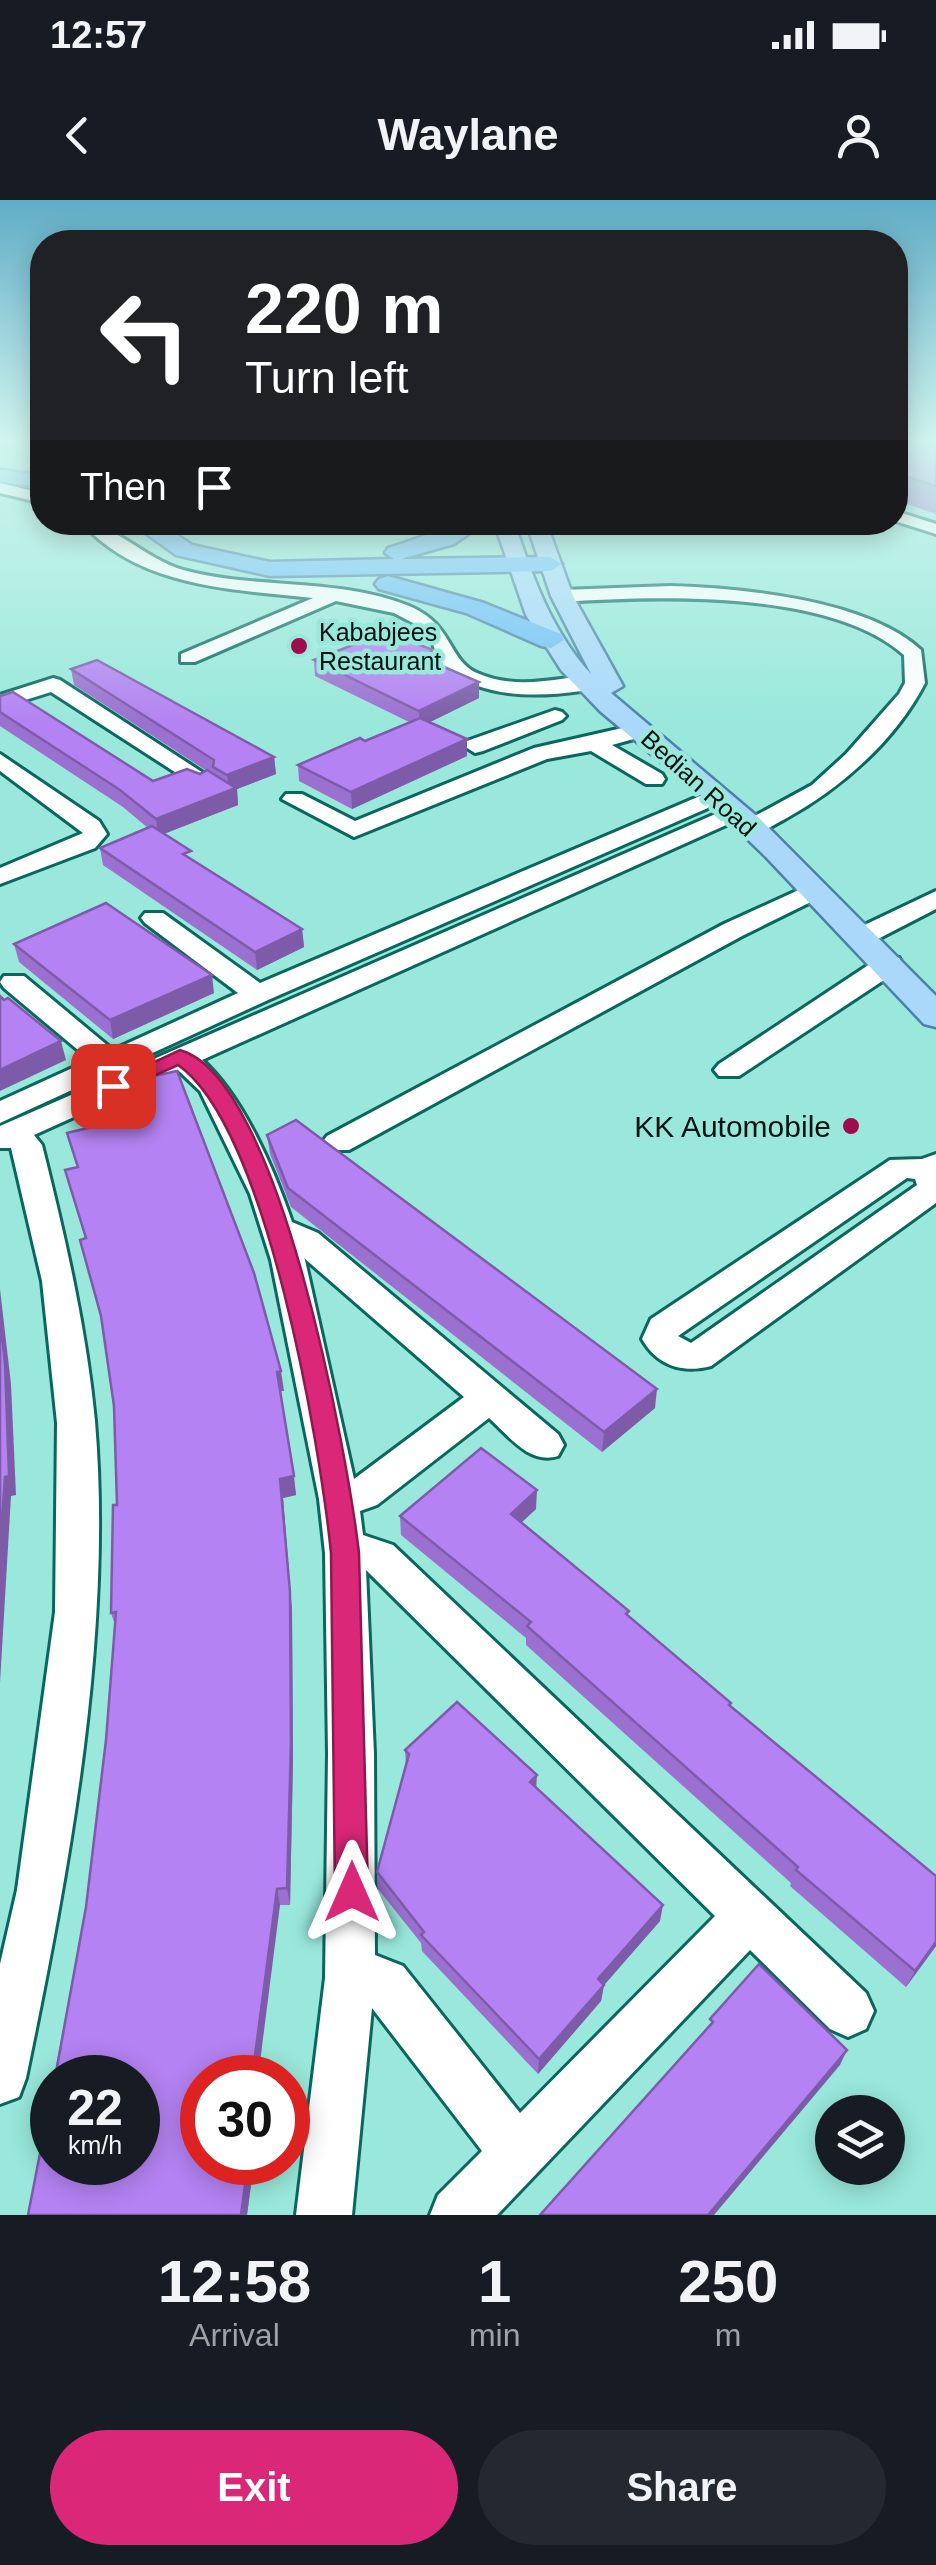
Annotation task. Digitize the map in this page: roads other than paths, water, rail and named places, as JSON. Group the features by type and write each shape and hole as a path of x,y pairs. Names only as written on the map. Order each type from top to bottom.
{"highway":[{"path":"161,536 199,556 246,567 314,572 430,593 556,647"},
{"path":"195,536 261,556 516,559"},
{"path":"366,558 430,545 448,536"},
{"path":"314,572 549,558"}],"main road":[{"name":"Bedian Road","path":"509,536 556,647 595,678 631,721 735,811 863,936 936,1017"},
{"path":"541,536 595,678"},
{"path":"546,681 560,671 556,647"}],"street":[{"path":"107,536 136,558 183,575 237,586 333,596 411,613 440,637 449,664 456,671 482,682 547,688 595,678"},
{"path":"4,1127 110,1062 271,988 434,920 735,811 820,790 854,759 915,683 914,654 893,636 802,605 753,595 665,590 562,596"},
{"path":"188,658 333,596"},
{"path":"513,686 595,678"},
{"path":"0,702 53,684 203,780"},
{"path":"475,746 555,716"},
{"path":"294,799 354,830 542,754 594,744 631,721"},
{"path":"507,734 542,754"},
{"path":"594,744 654,779"},
{"path":"0,760 90,826 95,834 86,843 0,877"},
{"path":"4,1127 308,1003 735,811"},
{"path":"338,1143 814,890"},
{"path":"863,936 936,899"},
{"path":"154,918 271,988 308,1003"},
{"path":"434,920 460,936"},
{"path":"729,1070 889,964"},
{"path":"14,982 110,1062"},
{"path":"180,1056 214,1086 233,1119 278,1232 288,1260 339,1499 345,1553 352,1754 350,1978 324,2215"},
{"path":"0,2078 41,1890 76,1612 76,1423 59,1280 26,1146 4,1127"},
{"path":"932,1166 934,1189 698,1356 682,1356 668,1350 660,1339 662,1328 901,1167 932,1166"},
{"path":"278,1232 296,1234 306,1241 545,1444"},
{"path":"339,1499 363,1494 489,1398"},
{"path":"345,1553 379,1557 848,2012"},
{"path":"458,2215 748,1917"},
{"path":"350,1978 372,1978 385,1984 518,2154"}],"place":[{"name":"Kababjees Restaurant","path":"299,646"},
{"name":"KK Automobile","path":"851,1126"}]}
